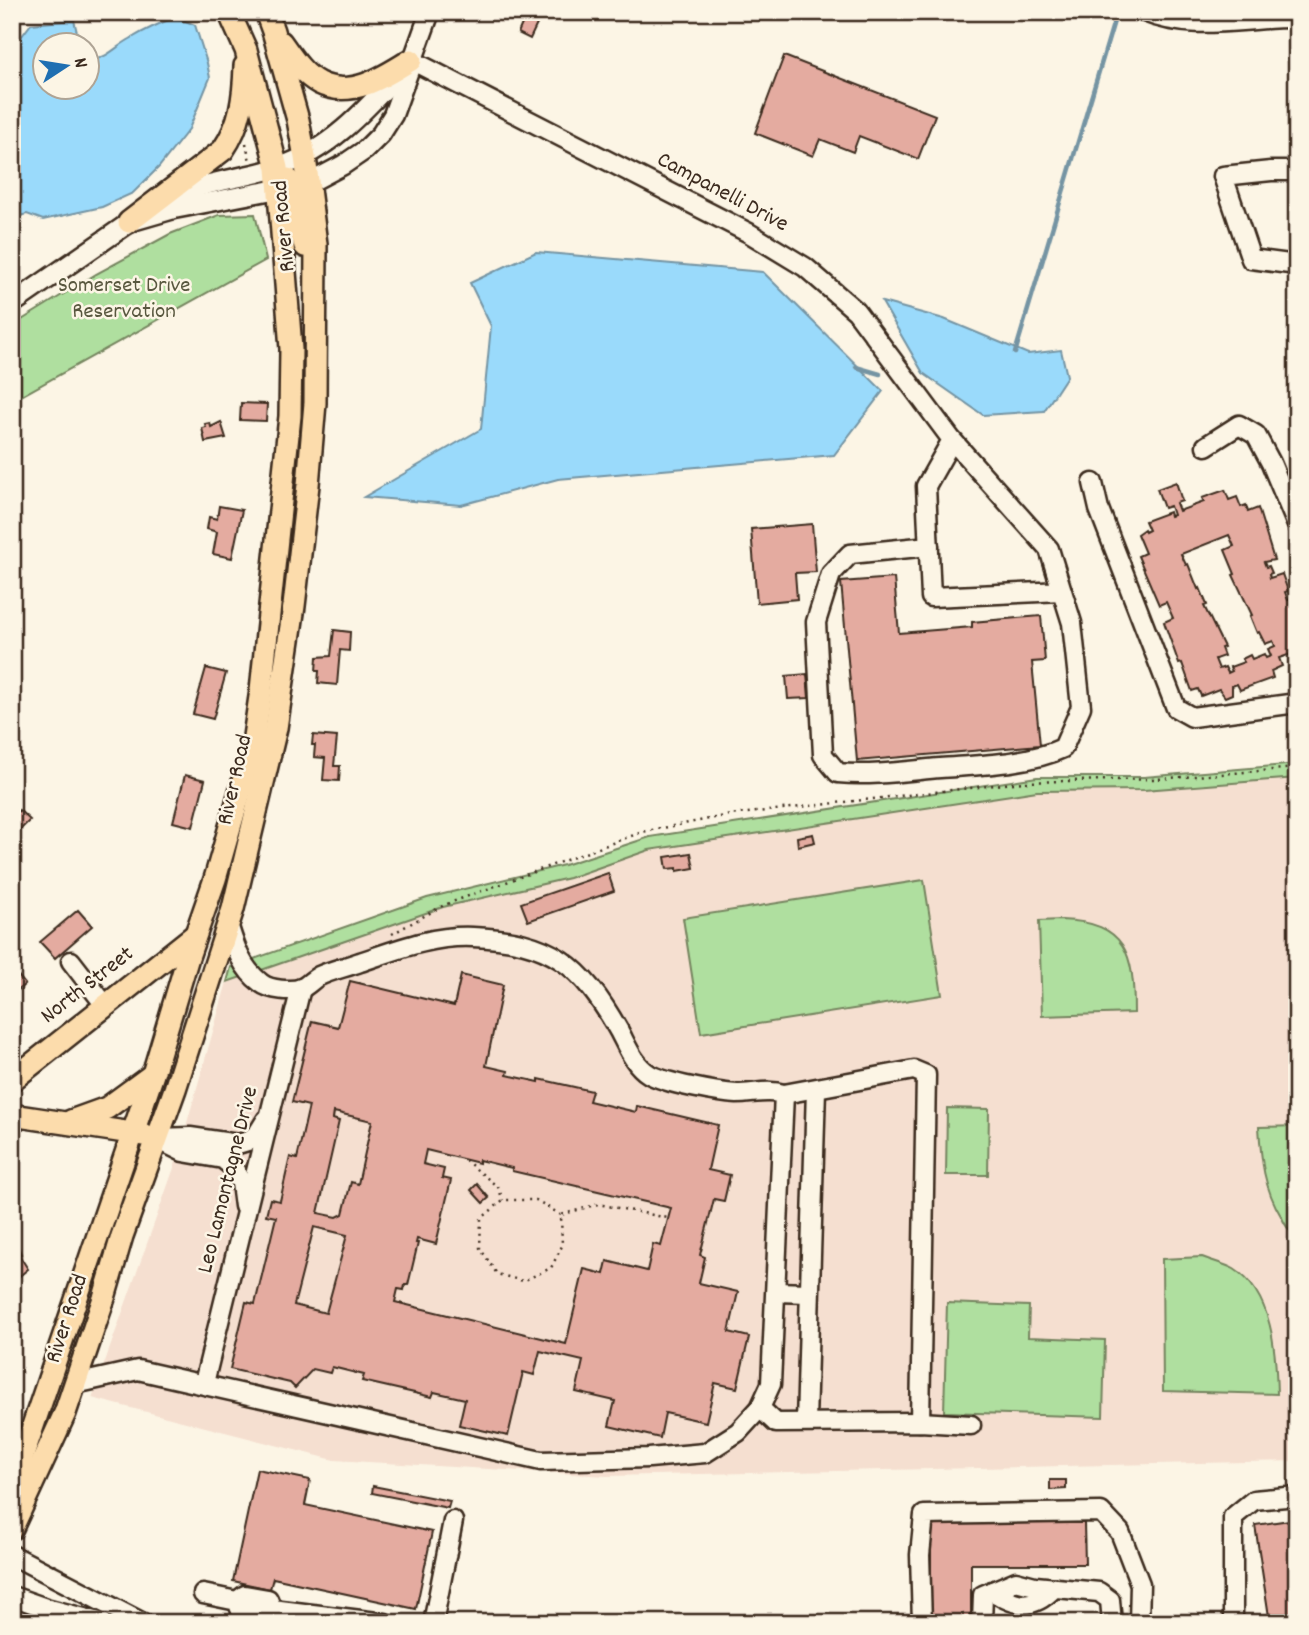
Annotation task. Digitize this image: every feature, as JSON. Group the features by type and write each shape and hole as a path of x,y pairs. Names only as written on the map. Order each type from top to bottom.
{"main road":[{"name":"River Road","path":"12,1528 65,1413 155,1138 175,1089 228,924 273,741 281,694 308,485 315,403 316,244 289,182 246,50 229,12"},
{"name":"River Road","path":"12,1481 153,1074 215,879 252,750 271,605 290,416 289,182 305,157 292,98 269,22"},
{"path":"269,22 306,72 318,83 340,88 361,86 382,78 411,60"},
{"path":"129,222 223,150 231,139 241,113 246,50"},
{"name":"North Street","path":"12,1080 197,934"},
{"path":"64,1123 107,1108 153,1074"},
{"path":"12,1115 155,1138"}],"street":[{"path":"12,304 129,222 289,182 343,165 365,150 381,134 393,115 430,12"},
{"path":"1144,12 1187,23 1224,23 1287,16"},
{"path":"289,182 305,157 363,112 411,60"},
{"name":"Campanelli Drive","path":"411,60 748,233 806,267 856,311 952,440 1049,549 1072,623 1081,707 1063,748 1049,755 983,765 861,775 838,773 823,755 816,622 831,574 850,554 929,546"},
{"path":"1297,171 1271,170 1223,176 1251,259 1297,265"},
{"path":"1206,446 1239,425 1256,435 1297,525"},
{"path":"952,440 926,486 931,597 1062,591"},
{"path":"1093,483 1099,509 1176,708 1192,717 1297,704"},
{"path":"228,924 235,949 244,965 260,983 278,989 301,988 320,976 440,937 482,937 537,946 559,957 577,971 604,1006 639,1065 650,1074 713,1092 738,1094 774,1091 784,1094 914,1070 926,1075 920,1422"},
{"path":"71,961 105,1005"},
{"name":"Leo Lamontagne Drive","path":"204,1383 301,988"},
{"path":"806,1422 816,1088"},
{"path":"75,1384 138,1370 541,1461 649,1458 705,1453 738,1432 760,1408 771,1384 784,1094"},
{"path":"155,1138 190,1137 238,1144 248,1141 258,1133 270,1114"},
{"path":"155,1138 183,1152 223,1159 234,1168 241,1184 245,1219"},
{"path":"776,1292 809,1293"},
{"path":"760,1408 776,1423 920,1422 971,1425"},
{"path":"1233,1623 1233,1517 1254,1500 1297,1496"},
{"path":"922,1623 920,1555 924,1515 1101,1513 1120,1532 1140,1584 1139,1623"},
{"path":"433,1623 453,1521"},
{"path":"12,1555 143,1623"},
{"path":"982,1623 983,1595 992,1591 1005,1600 1026,1604 1042,1600 1054,1588 1099,1592 1110,1600 1112,1623"},
{"path":"203,1594 237,1601 241,1611 265,1615 272,1609 386,1623"},
{"path":"12,1596 103,1623"}],"path":[{"path":"246,143 251,168"},
{"path":"379,956 393,933 444,905 631,836 670,825 730,815 1023,782 1056,779 1157,779 1297,768"},
{"path":"465,1160 498,1186 503,1200"},
{"path":"561,1215 562,1245 551,1268 523,1281 497,1274 480,1248 481,1219 503,1200 536,1200 561,1215 598,1204 668,1218"}],"shaded area":[{"path":"1297,778 1297,1461 607,1476 334,1460 92,1398 175,1165 227,982 443,907 569,878 649,850 1037,791 1144,790"}],"green space":[{"name":"Somerset Drive Reservation","path":"255,214 266,260 12,401 12,326 96,274 170,234 219,215"},
{"path":"1297,764 1297,778 1144,790 1037,791 649,850 569,878 443,907 227,982 231,967 427,898 564,865 650,837 1037,777 1144,777"},
{"path":"924,880 942,995 701,1033 683,918"},
{"path":"1061,920 1100,927 1122,945 1132,974 1134,1013 1042,1016 1039,921"},
{"path":"947,1108 989,1109 988,1175 946,1175"},
{"path":"1297,1126 1297,1238 1286,1225 1267,1184 1259,1127"},
{"path":"1202,1257 1234,1269 1257,1293 1270,1325 1277,1394 1163,1391 1162,1259"},
{"path":"947,1303 1029,1306 1028,1337 1105,1340 1103,1417 944,1412"}],"water":[{"path":"176,17 195,25 207,63 210,78 189,129 159,167 133,193 102,207 43,220 27,214 12,218 12,49 31,24 74,20 77,32 32,32 32,102 102,102 102,57 158,24"},
{"path":"536,252 763,272 883,391 834,455 558,479 461,505 364,497 481,429 491,326 470,283"},
{"path":"882,302 944,319 1028,354 1061,350 1067,376 1044,411 983,415 923,373"}],"building":[{"path":"525,17 538,22 530,39 518,33"},
{"path":"784,56 935,115 918,159 859,136 853,152 820,139 813,156 755,133"},
{"path":"241,403 267,404 266,421 240,420"},
{"path":"221,422 226,438 205,442 202,428 206,427 205,424 210,423 211,427"},
{"path":"1176,482 1182,501 1176,503 1179,511 1204,502 1202,498 1225,490 1229,500 1237,497 1241,507 1246,505 1248,512 1258,508 1274,560 1264,562 1272,573 1269,574 1270,578 1282,574 1288,600 1293,599 1297,609 1297,652 1279,658 1282,666 1271,671 1273,678 1240,690 1237,684 1232,686 1232,694 1225,697 1219,689 1201,696 1198,689 1192,691 1164,622 1173,618 1166,602 1159,605 1138,556 1145,553 1137,534 1144,529 1145,532 1149,530 1145,521 1169,512 1170,516 1173,515 1170,506 1164,508 1157,489","holes":["1229,535 1234,546 1225,550 1235,574 1233,575 1252,615 1250,616 1257,633 1259,632 1265,644 1273,641 1275,646 1268,649 1271,656 1266,658 1264,654 1252,659 1250,655 1242,659 1244,662 1230,667 1232,671 1228,673 1225,667 1219,669 1215,659 1224,656 1221,648 1224,647 1204,606 1207,605 1200,588 1198,589 1181,554"]},
{"path":"219,506 242,510 232,558 213,554 217,532 207,529 209,517 217,519"},
{"path":"812,524 816,572 795,573 797,599 757,603 751,529"},
{"path":"894,578 899,633 972,627 972,622 1041,616 1045,661 1032,662 1040,745 857,761 841,582"},
{"path":"334,630 350,632 349,651 340,650 337,685 318,683 317,657 331,656"},
{"path":"206,668 226,673 213,719 193,714"},
{"path":"807,674 809,698 788,699 786,676"},
{"path":"313,735 337,737 334,766 340,766 339,781 323,780 325,758 314,757"},
{"path":"185,775 205,780 193,827 173,822"},
{"path":"19,810 30,820 19,831 12,825 12,818"},
{"path":"813,834 815,842 798,846 797,837"},
{"path":"691,853 694,868 677,871 677,868 667,869 665,857"},
{"path":"608,873 614,891 528,921 521,903"},
{"path":"78,910 92,926 55,958 40,942"},
{"path":"12,968 25,984 12,995"},
{"path":"461,975 503,985 486,1066 508,1071 507,1075 592,1091 589,1101 636,1112 637,1106 718,1125 708,1170 730,1175 724,1201 714,1199 700,1255 705,1257 699,1283 738,1292 729,1332 749,1337 737,1388 715,1383 706,1422 665,1413 660,1438 609,1426 615,1401 576,1392 583,1361 540,1351 534,1375 523,1372 508,1436 459,1425 465,1399 434,1392 432,1397 362,1381 364,1375 332,1367 330,1373 313,1369 295,1388 290,1383 230,1369 246,1302 255,1304 276,1217 266,1215 270,1199 280,1201 290,1157 297,1159 309,1106 292,1102 312,1021 338,1027 350,981 454,1006","holes":["334,1112 372,1121 358,1184 351,1182 343,1214 337,1217 318,1213 339,1121 333,1119","426,1150 479,1163 479,1160 512,1168 512,1171 671,1208 661,1246 653,1244 647,1271 607,1261 604,1274 584,1269 566,1344 395,1302 398,1289 404,1290 405,1285 408,1285 417,1239 436,1244 451,1180 442,1178 444,1169 423,1164","314,1227 347,1235 326,1313 294,1305"]},
{"path":"477,1184 489,1198 483,1203 471,1190"},
{"path":"12,1226 21,1254 19,1255 28,1269 16,1279 12,1275"},
{"path":"257,1469 310,1480 305,1505 432,1532 416,1609 273,1578 270,1589 233,1581"},
{"path":"1050,1480 1066,1480 1066,1489 1050,1490"},
{"path":"373,1486 450,1501 448,1508 372,1493"},
{"path":"1297,1519 1297,1623 1270,1623 1255,1525"},
{"path":"931,1523 1084,1523 1085,1564 971,1564 971,1623 931,1623"}],"waterway":[{"path":"1015,353 1114,21"},
{"path":"856,367 880,374"}]}
